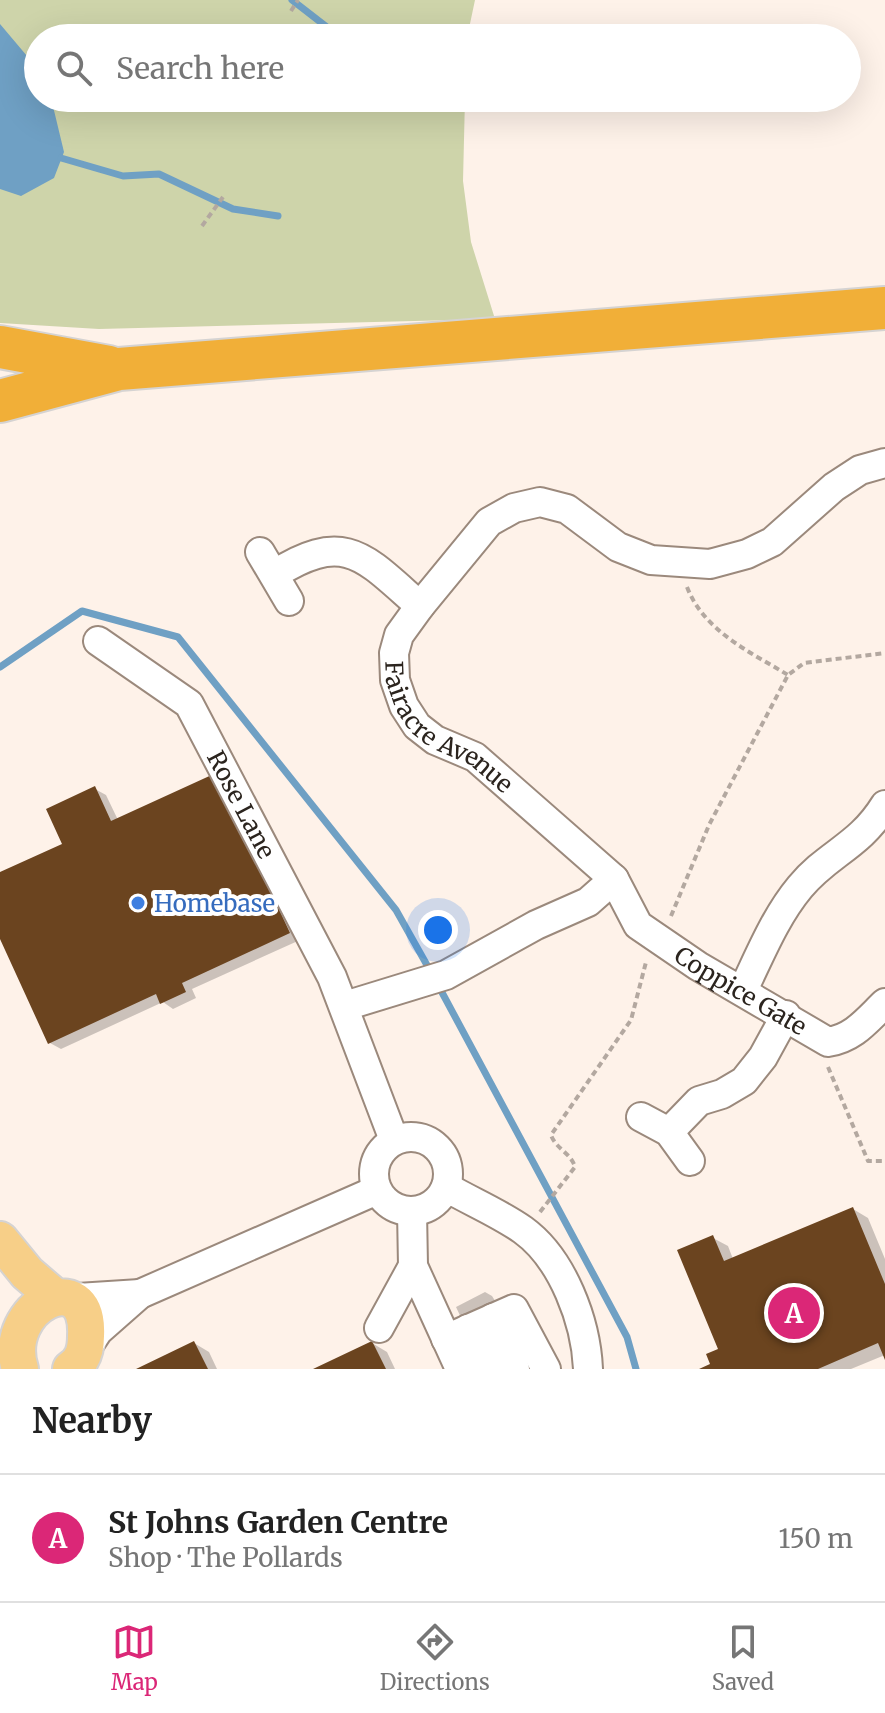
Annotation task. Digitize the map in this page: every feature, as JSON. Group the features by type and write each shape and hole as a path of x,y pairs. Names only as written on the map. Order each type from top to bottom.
{"highway":[{"path":"0,401 119,369 885,308"},
{"path":"0,347 119,369"}],"main road":[{"path":"0,1242 27,1273 78,1311 87,1330 80,1362"},
{"path":"0,1242 6,1327 12,1361 20,1369"},
{"path":"6,1327 31,1298 59,1298"}],"street":[{"name":"Fairacre Avenue","path":"614,879 475,757 435,740 417,726 404,706 395,680 394,653 399,635 489,522 514,508 540,502 567,509 618,547 651,560 710,564 760,548 860,470 885,463"},
{"path":"289,601 268,563 351,551 369,562 420,606"},
{"name":"Rose Lane","path":"98,641 189,704 345,1006 371,1087 394,1140"},
{"path":"743,990 781,914 801,885 857,841 885,805"},
{"path":"345,1006 446,975 536,925 588,902 614,879"},
{"name":"Coppice Gate","path":"614,879 638,925 698,966 828,1042 841,1040 861,1028 885,1003"},
{"path":"669,1132 699,1101 722,1094 744,1081 763,1057 786,1015"},
{"path":"641,1117 669,1132 690,1161"},
{"path":"418,1137 442,1152 448,1170 446,1187 438,1200 412,1211 389,1204 377,1190 374,1173 377,1158 394,1140 418,1137"},
{"path":"446,1187 526,1233 555,1265 573,1300 588,1369"},
{"path":"80,1362 98,1331 140,1294 377,1190"},
{"path":"379,1328 413,1266 412,1211"},
{"path":"413,1266 469,1329 515,1369"},
{"path":"59,1298 140,1294"},
{"path":"469,1329 514,1309 546,1369"},
{"path":"460,1369 469,1329"},
{"path":"469,1329 487,1369"}],"path":[{"path":"291,11 298,0"},
{"path":"202,226 223,197"},
{"path":"681,563 687,590 698,610 719,632 788,675"},
{"path":"547,1202 575,1167 551,1135 631,1020 637,987 709,825 788,675 804,663 885,653"},
{"path":"828,1042 824,1056 856,1138 868,1161 885,1161"}],"green space":[{"path":"0,0 475,0 470,24 24,24 24,112 465,112 463,181 471,242 495,319 99,329 0,323"}],"water":[{"path":"0,24 24,52 24,112 54,112 64,152 54,178 21,196 0,189"}],"building":[{"name":"Homebase","path":"216,773 290,933 182,983 186,992 160,1004 156,994 48,1044 0,939 0,872 62,844 46,809 95,786 111,821"},
{"path":"853,1207 885,1284 885,1360 878,1343 818,1369 699,1369 710,1364 706,1354 718,1349 677,1250 713,1235 724,1261"},
{"path":"194,1341 208,1369 136,1369"},
{"path":"372,1341 386,1369 313,1369"}],"waterway":[{"path":"292,0 323,24"},
{"path":"61,158 123,176 159,174 233,209 278,216"},
{"path":"0,667 82,611 178,637 396,910 432,974"},
{"path":"438,985 627,1337 636,1369"}],"place":[{"name":"Homebase","path":"138,903"},
{"name":"St Johns Garden Centre","path":"794,1313"}]}
